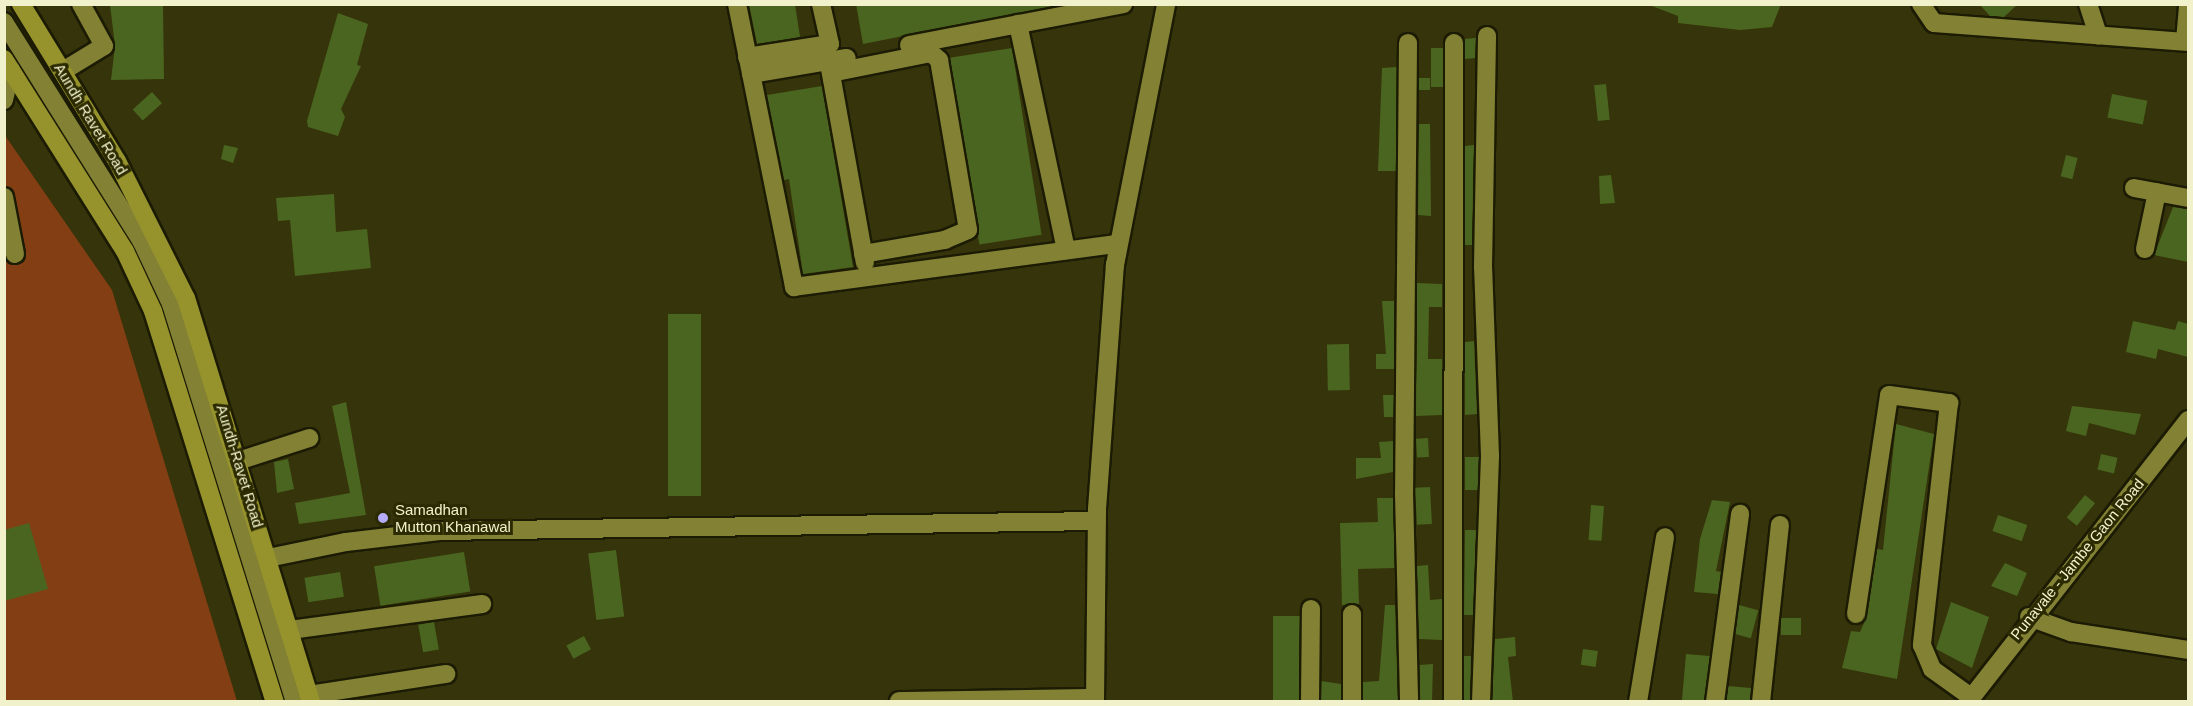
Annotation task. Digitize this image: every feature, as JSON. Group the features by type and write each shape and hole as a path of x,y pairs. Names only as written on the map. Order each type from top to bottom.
{"main road":[{"name":"Aundh Ravet Road","path":"21,4 63,71 156,235"},
{"path":"8,64 125,251 168,350 275,702"},
{"name":"Aundh-Ravet Road","path":"156,235 201,339 290,630 305,699"}],"street":[{"path":"63,71 104,46 81,4"},
{"path":"737,4 794,286 1117,244"},
{"path":"749,66 830,45 821,4"},
{"path":"830,67 1018,24 1050,11 1123,4"},
{"path":"899,701 1095,700 1096,521 1117,244 1166,4"},
{"path":"1921,4 1934,23 2186,42 2188,4"},
{"path":"2088,4 2098,35"},
{"path":"4,22 163,284 305,699 446,674"},
{"path":"1018,24 1066,250"},
{"path":"1481,702 1490,456 1483,267 1487,36"},
{"path":"1408,43 1404,493 1409,702"},
{"path":"1453,702 1454,43"},
{"path":"749,66 830,67 931,53 939,60 968,230 945,240 864,254"},
{"path":"4,100 8,64"},
{"path":"830,67 867,278"},
{"path":"2134,188 2188,198"},
{"path":"2145,249 2157,192"},
{"path":"4,197 15,254"},
{"path":"1856,614 1889,395 1949,403 1922,645 1932,669 1969,699"},
{"name":"Punavale - Jambe Gaon Road","path":"1969,699 2029,617 2188,420"},
{"path":"238,461 309,438"},
{"path":"1714,702 1740,514"},
{"path":"268,558 346,542 439,531 1096,521"},
{"path":"1761,702 1780,525"},
{"path":"1638,702 1665,537"},
{"path":"290,630 482,603"},
{"path":"1310,702 1311,609"},
{"path":"1352,614 1352,702"},
{"path":"2029,617 2071,632 2188,650"}],"shaded area":[{"path":"4,134 112,290 237,701 5,701"}],"building":[{"path":"163,4 164,79 111,80 115,46 110,5"},
{"path":"749,4 795,4 800,37 757,44"},
{"path":"856,4 1049,4 1050,7 863,44"},
{"path":"1781,4 1772,27 1740,30 1678,23 1678,16 1652,6"},
{"path":"1979,4 2018,4 2004,17 1990,16"},
{"path":"338,13 368,24 357,65 361,66 341,109 345,117 338,136 308,127 307,121"},
{"path":"1476,38 1475,58 1465,59 1464,39"},
{"path":"1012,48 1042,235 979,245 950,58"},
{"path":"1431,48 1443,48 1443,87 1431,87"},
{"path":"1397,67 1396,171 1378,171 1382,68"},
{"path":"1419,78 1430,78 1430,90 1419,90"},
{"path":"1606,84 1610,120 1598,121 1594,85"},
{"path":"822,86 853,267 803,274 789,179 784,180 767,95"},
{"path":"152,92 162,103 143,121 133,109"},
{"path":"2112,94 2147,101 2143,124 2107,118"},
{"path":"1419,124 1430,124 1431,216 1418,215"},
{"path":"224,145 238,148 233,163 221,159"},
{"path":"1474,145 1472,245 1465,245 1465,146"},
{"path":"2066,155 2078,158 2072,179 2061,176"},
{"path":"1611,175 1615,203 1600,204 1599,176"},
{"path":"334,194 336,232 367,229 371,268 295,276 290,220 278,221 276,198"},
{"path":"2173,207 2188,209 2188,262 2154,255"},
{"path":"1417,283 1442,284 1442,307 1429,307 1428,359 1442,359 1442,415 1416,416"},
{"path":"1382,301 1394,301 1394,369 1376,369 1376,354 1386,354"},
{"path":"668,314 701,314 701,496 668,496"},
{"path":"2133,321 2175,330 2178,321 2188,324 2188,357 2158,349 2156,359 2126,352"},
{"path":"1474,341 1477,414 1465,415 1465,342"},
{"path":"1327,344 1349,344 1350,390 1328,390"},
{"path":"1383,395 1394,395 1393,417 1384,417"},
{"path":"346,402 366,515 299,524 295,503 350,493 332,406"},
{"path":"2072,406 2141,414 2135,435 2089,423 2086,436 2066,431"},
{"path":"1896,424 1934,434 1897,679 1842,668 1851,631 1860,632 1867,616 1877,549 1883,550"},
{"path":"1428,438 1429,457 1417,458 1416,439"},
{"path":"1393,441 1393,472 1356,479 1356,458 1381,458 1379,442"},
{"path":"2101,454 2118,458 2114,473 2097,470"},
{"path":"1465,457 1479,457 1479,490 1465,490"},
{"path":"288,459 294,489 277,493 274,462"},
{"path":"1430,487 1432,524 1417,525 1415,488"},
{"path":"2085,495 2095,503 2077,526 2067,518"},
{"path":"1377,498 1393,498 1395,568 1358,569 1359,604 1342,605 1340,523 1378,522"},
{"path":"1712,500 1730,502 1716,571 1721,572 1718,594 1694,592 1700,539"},
{"path":"1591,505 1604,506 1602,541 1589,540"},
{"path":"1998,515 2027,525 2022,541 1992,531"},
{"path":"29,523 48,589 4,601 4,530"},
{"path":"1465,530 1476,530 1473,615 1464,615"},
{"path":"616,550 624,617 596,620 588,553"},
{"path":"464,552 470,592 380,606 374,566"},
{"path":"2005,563 2027,573 2017,596 1991,586"},
{"path":"1428,565 1430,600 1442,599 1442,640 1419,639 1417,566"},
{"path":"340,572 344,597 308,602 304,578"},
{"path":"1951,602 1989,617 1972,668 1936,649"},
{"path":"1385,605 1395,605 1398,702 1363,702 1363,682 1379,681"},
{"path":"1739,605 1758,610 1751,638 1731,633"},
{"path":"1273,616 1300,616 1300,702 1273,702"},
{"path":"1781,618 1801,618 1801,635 1781,635"},
{"path":"434,622 439,650 423,652 418,625"},
{"path":"584,636 591,649 573,659 566,645"},
{"path":"1515,637 1516,656 1508,657 1513,702 1492,702 1495,639"},
{"path":"1583,649 1598,651 1596,667 1581,665"},
{"path":"1686,654 1710,656 1706,702 1682,702"},
{"path":"1464,656 1471,656 1470,702 1464,702"},
{"path":"1433,664 1432,702 1420,702 1419,665"},
{"path":"1321,681 1341,684 1341,702 1321,702"},
{"path":"1728,686 1751,688 1750,702 1726,702"}],"place":[{"name":"Samadhan Mutton Khanawal","path":"383,518"}]}
